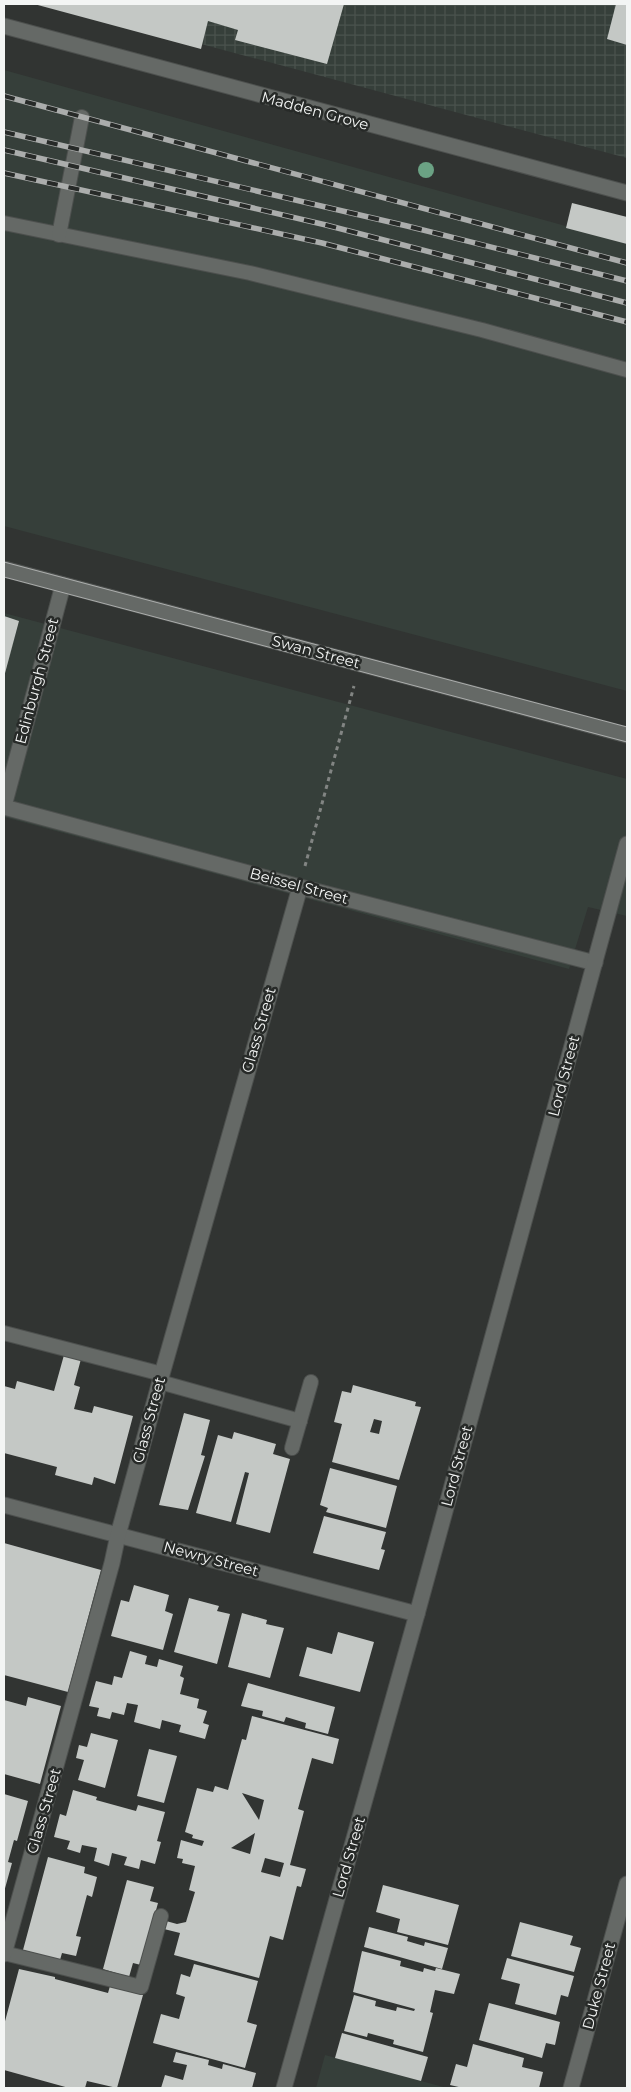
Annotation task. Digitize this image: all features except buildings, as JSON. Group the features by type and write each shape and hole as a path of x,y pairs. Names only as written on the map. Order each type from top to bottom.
{"street":[{"name":"Madden Grove","path":"4,26 627,193"},
{"name":"Swan Street","path":"4,569 627,735"},
{"name":"Edinburgh Street","path":"4,806 63,585"},
{"name":"Beissel Street","path":"4,806 300,887 595,962"},
{"name":"Lord Street","path":"284,2088 417,1614 627,844"},
{"name":"Glass Street","path":"4,1953 161,1378 300,887"},
{"name":"Newry Street","path":"4,1506 417,1614"},
{"name":"Duke Street","path":"571,2088 627,1884"}],"lane":[{"path":"59,235 82,117"},
{"path":"4,224 250,273 482,330 627,370"},
{"path":"4,1333 161,1378 300,1422"},
{"path":"292,1448 311,1382"},
{"path":"4,1953 142,1988 161,1916"}],"path":[{"path":"300,887 360,664"}],"shaded area":[{"path":"52,4 627,4 627,158"},
{"path":"4,70 627,243 627,691 4,526"},
{"path":"4,613 627,779 627,916 588,907 569,969 4,817"},
{"path":"325,2055 421,2081 447,2088 316,2088"}],"tram line":[{"path":"4,562 627,727"},
{"path":"4,577 627,742"}],"railway":[{"path":"4,96 627,263"},
{"path":"4,132 407,226 627,281"},
{"path":"4,150 326,225 627,303"},
{"path":"4,173 322,243 627,322"}]}
